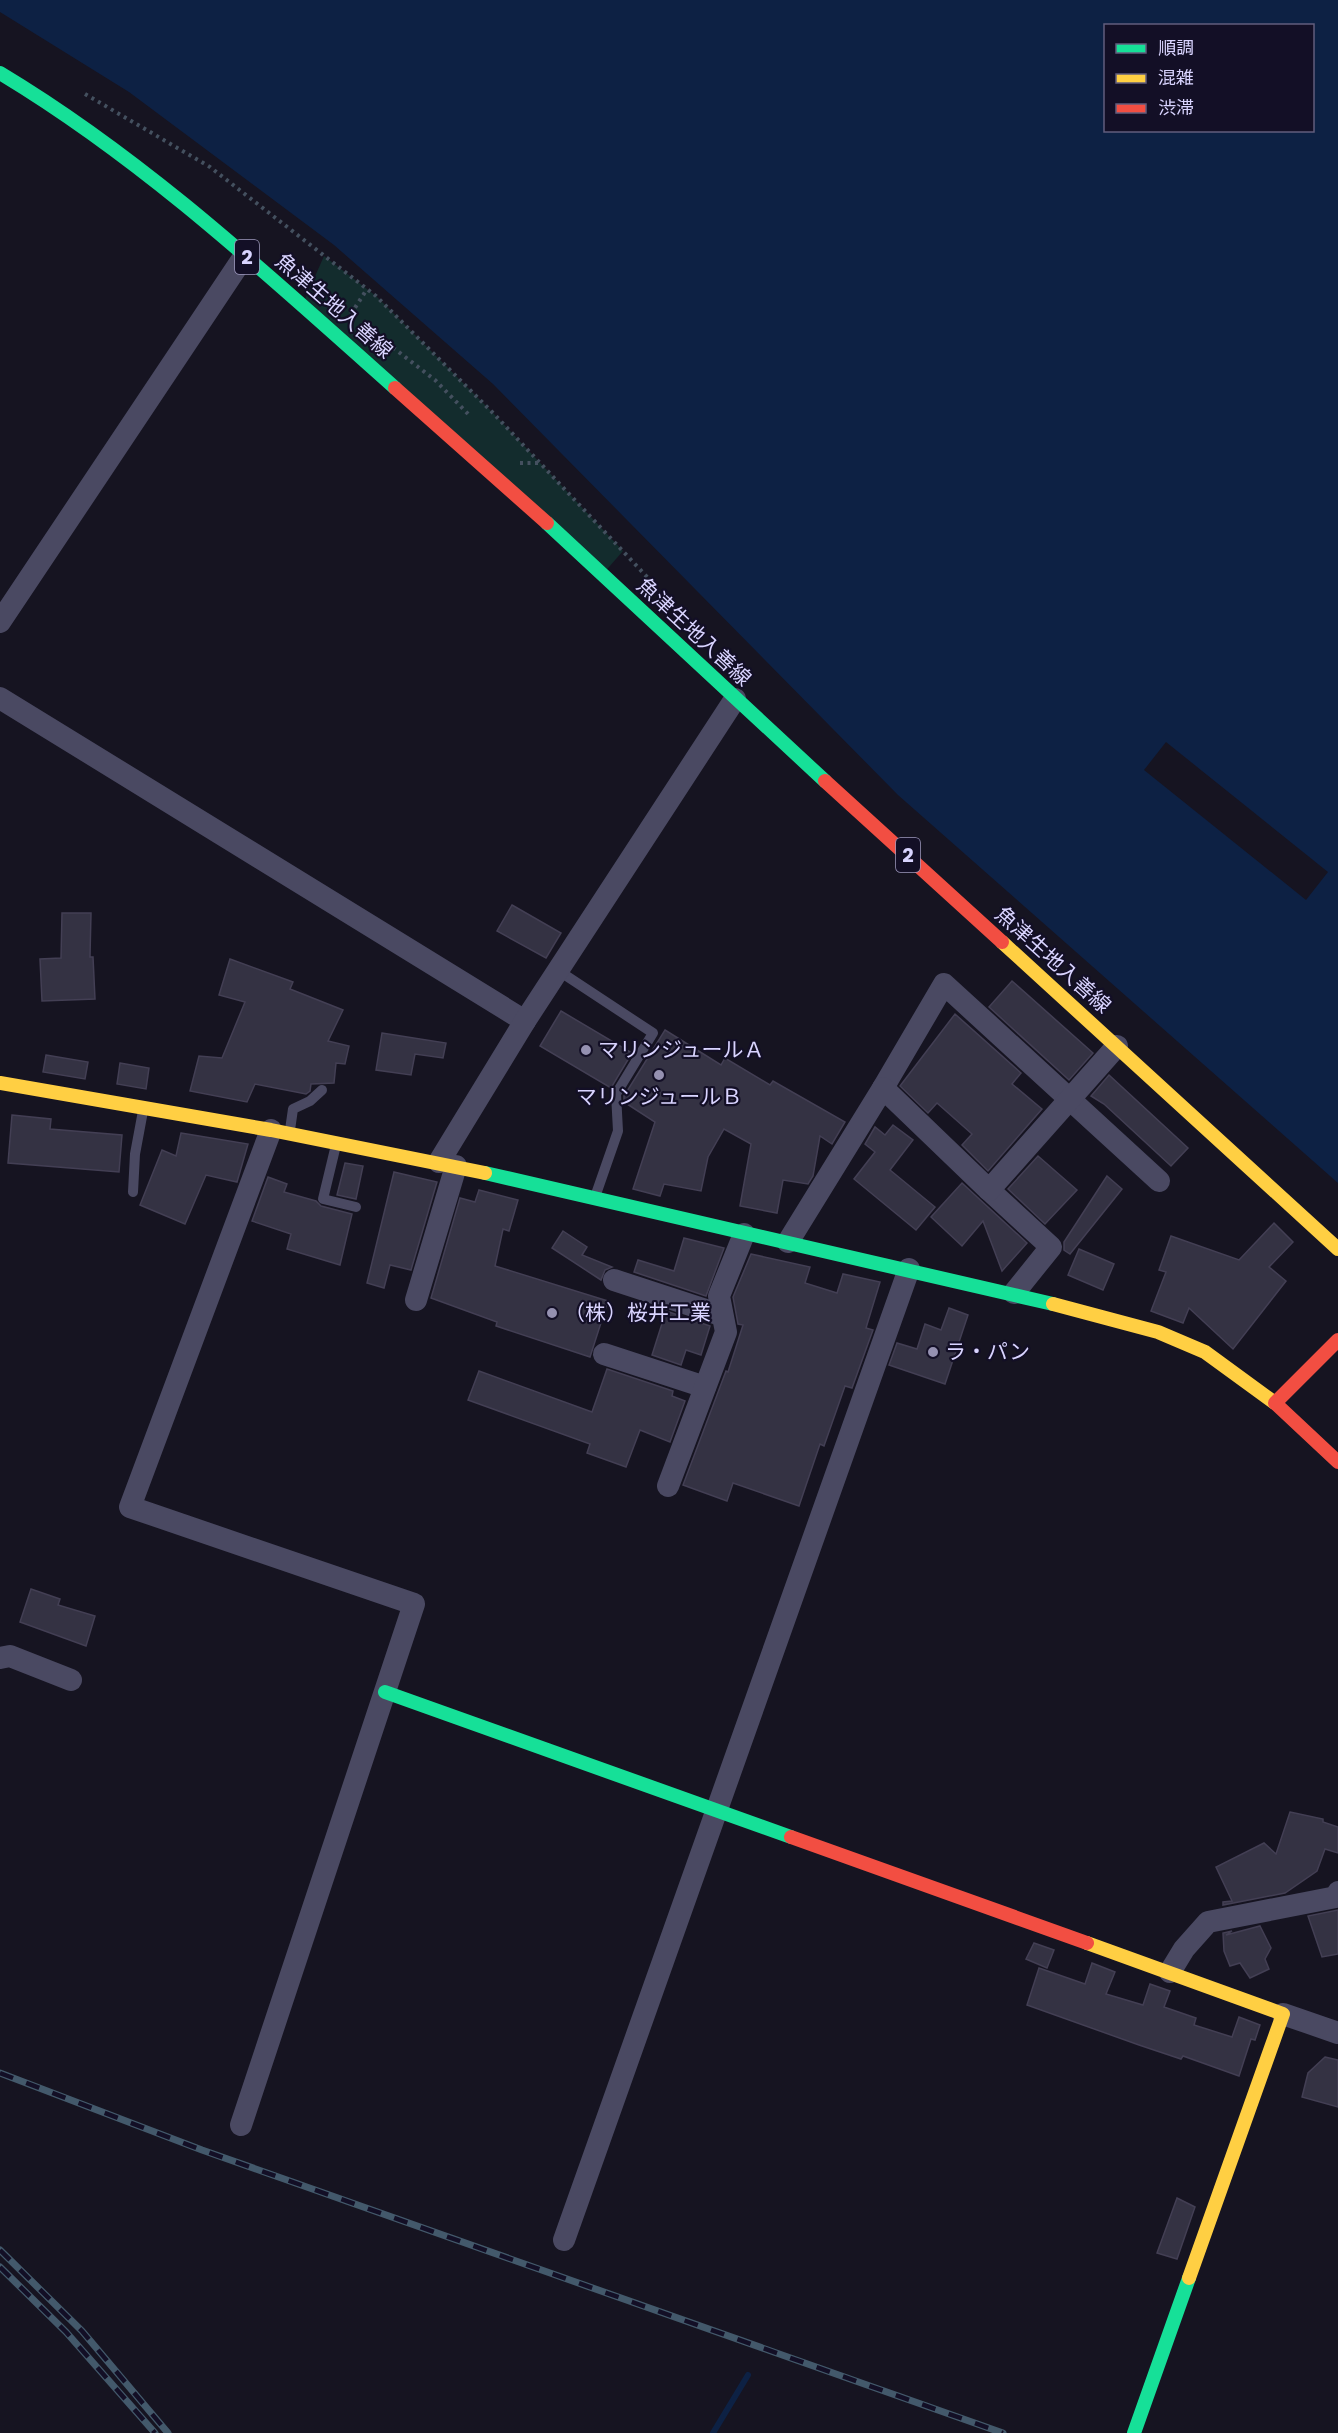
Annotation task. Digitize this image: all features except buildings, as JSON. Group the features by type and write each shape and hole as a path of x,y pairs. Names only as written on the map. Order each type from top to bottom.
{"street":[{"name":"魚津生地入善線","path":"0,73 48,102 146,173 245,255 553,528 735,699 1338,1249"},
{"path":"0,622 245,255"},
{"path":"0,698 525,1020"},
{"path":"416,1300 447,1164 525,1020 735,699"},
{"path":"788,1242 944,984 1159,1181"},
{"path":"989,1190 1117,1046"},
{"path":"0,1083 281,1131 447,1164 744,1234 1014,1293 1158,1332 1205,1352 1275,1403 1338,1462"},
{"path":"883,1088 1051,1247 1014,1293"},
{"path":"241,2125 414,1604 130,1507 281,1131"},
{"path":"668,1486 726,1332 719,1296 744,1234"},
{"path":"564,2240 909,1269"},
{"path":"614,1280 721,1315"},
{"path":"1275,1403 1338,1340"},
{"path":"603,1354 705,1387"},
{"path":"0,1658 10,1656 71,1680"},
{"path":"385,1692 715,1812 1338,2033"},
{"path":"1170,1972 1184,1949 1209,1922 1337,1896"},
{"path":"1134,2433 1283,2014"}],"lane":[{"path":"559,971 653,1033 616,1094 618,1131 594,1199"},
{"path":"281,1131 293,1109 310,1101 322,1090"},
{"path":"133,1192 135,1154 144,1108"},
{"path":"337,1142 323,1199 356,1208"}],"path":[{"path":"348,319 367,289"},
{"path":"385,341 435,380 473,419"},
{"path":"519,463 540,463"}],"green space":[{"path":"324,256 376,296 494,414 623,551 602,575 302,306"}],"water":[{"path":"0,0 1338,0 1338,1183 898,795 493,384 334,245 129,92 0,12"}],"pier":[{"path":"1166,742 1328,872 1306,900 1144,770"}],"waterway":[{"path":"713,2433 748,2375"}],"railway":[{"path":"0,2073 202,2150 1003,2433"},
{"path":"0,2250 82,2331 168,2433"},
{"path":"0,2267 66,2332 155,2433"}],"traffic: fast":[{"path":"0,73 105,143 155,181 253,262 395,388"},
{"path":"547,523 825,781"},
{"path":"485,1173 1053,1304"},
{"path":"385,1692 791,1837"},
{"path":"1134,2433 1189,2278"}],"traffic: slow":[{"path":"1002,942 1338,1249"},
{"path":"0,1083 271,1130 485,1173"},
{"path":"1053,1304 1158,1332 1205,1352 1275,1403"},
{"path":"1087,1943 1283,2014 1189,2278"}],"traffic: jam":[{"path":"395,388 547,523"},
{"path":"825,781 1002,942"},
{"path":"1338,1340 1275,1403 1338,1462"},
{"path":"791,1837 1087,1943"}],"place":[{"name":"マリンジュールＡ","path":"586,1050"},
{"name":"マリンジュールＢ","path":"659,1075"},
{"name":"（株）桜井工業","path":"552,1313"},
{"name":"ラ・パン","path":"933,1352"}]}
